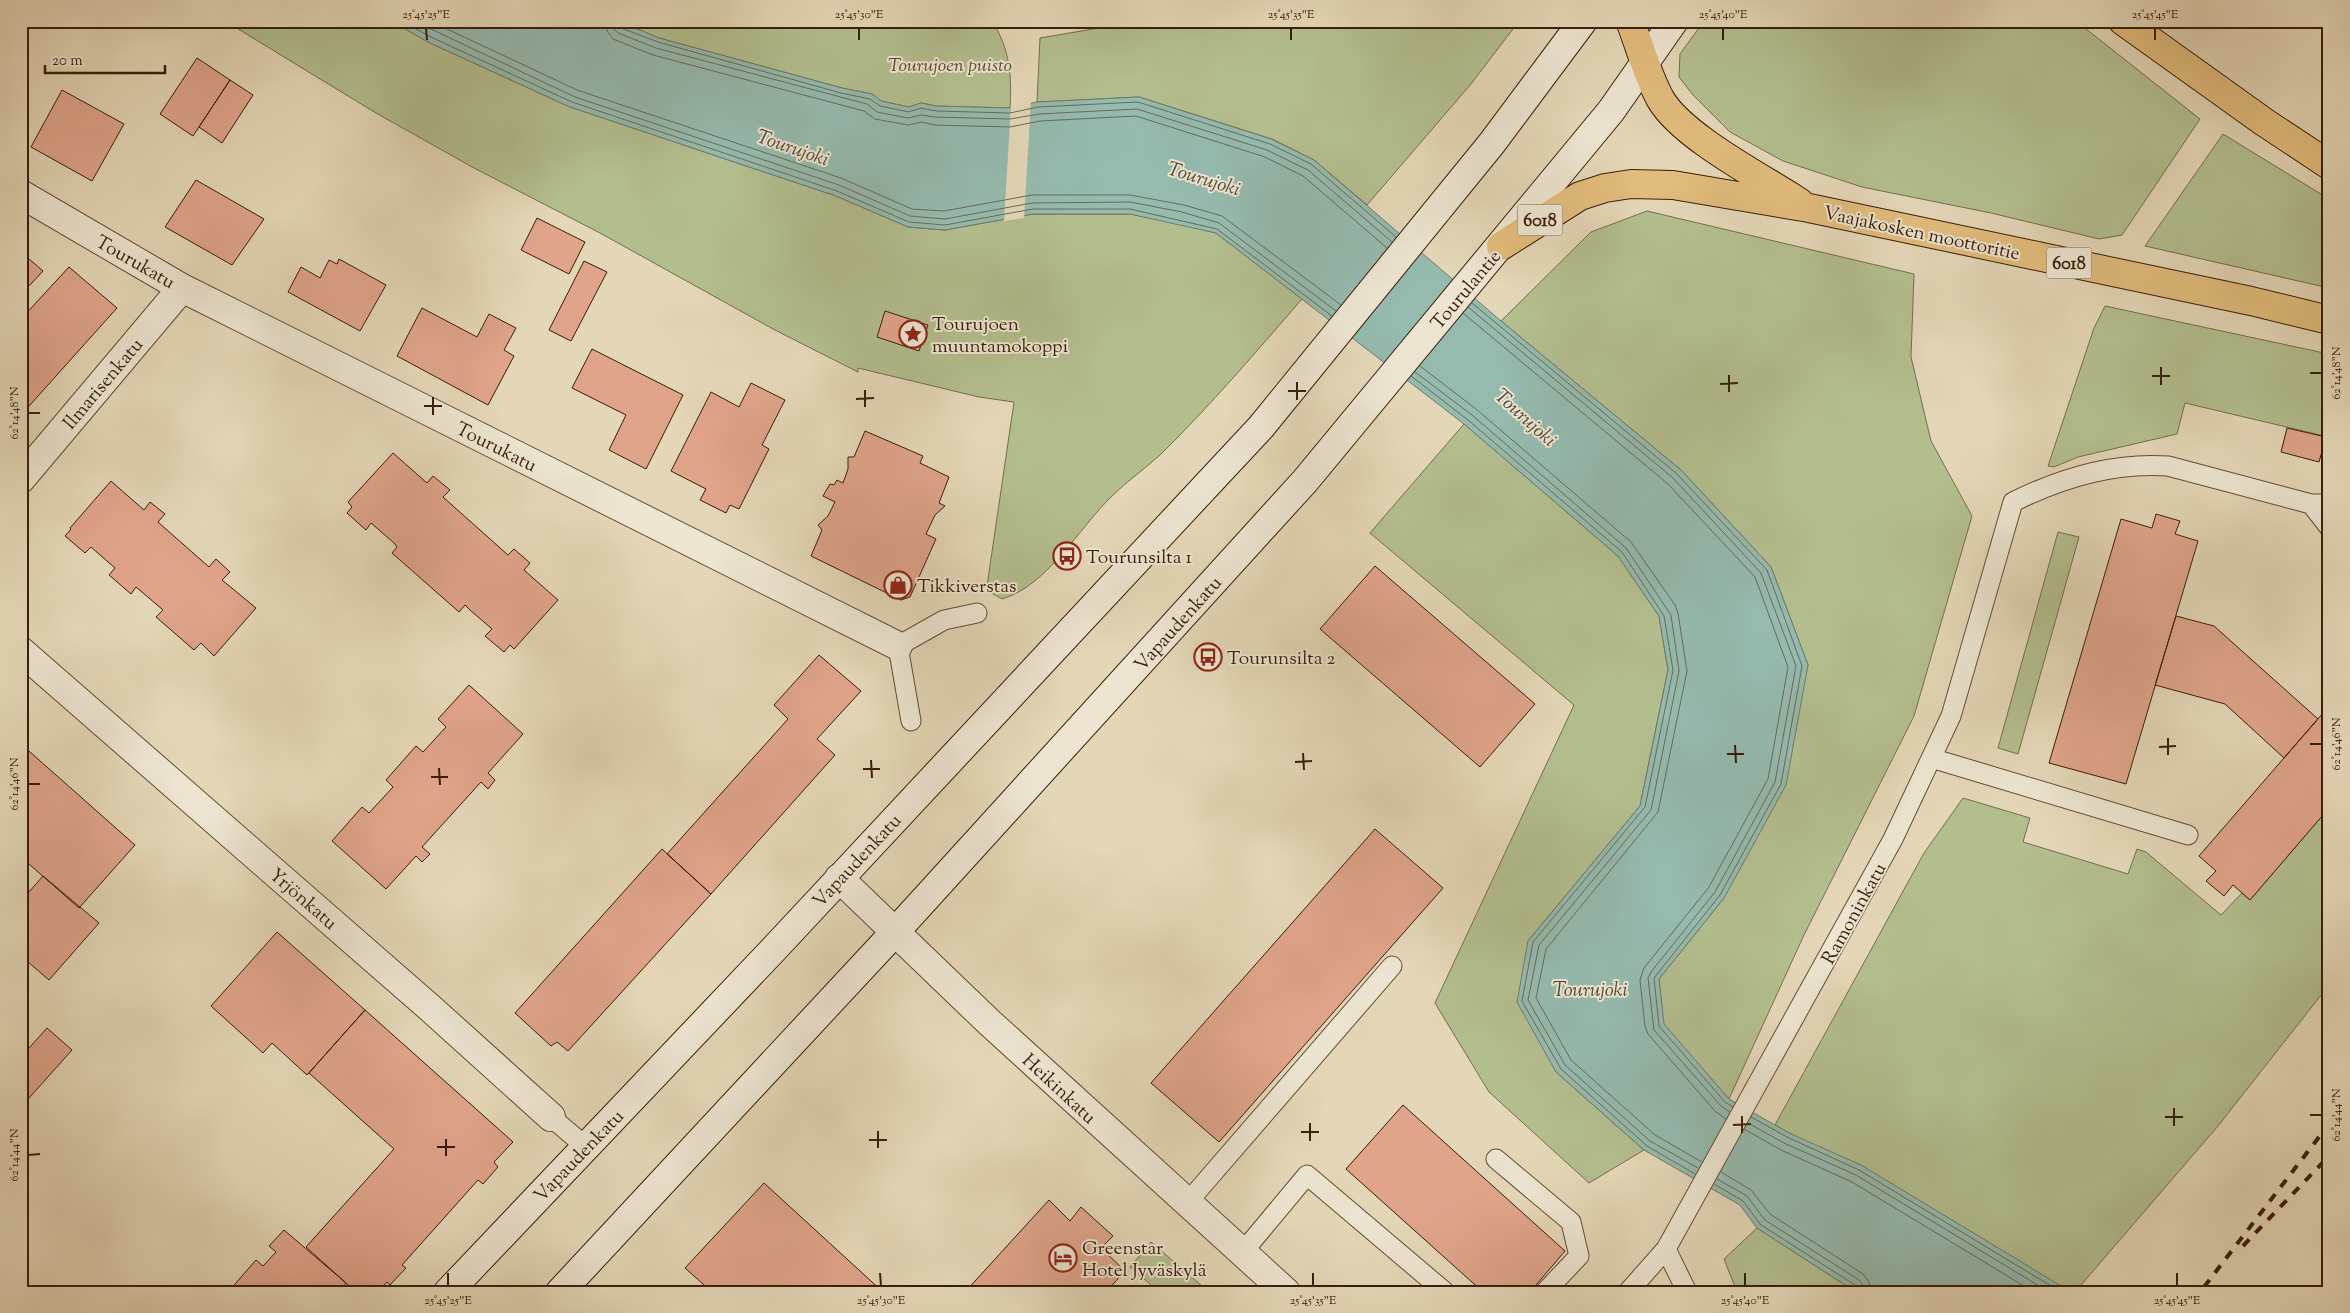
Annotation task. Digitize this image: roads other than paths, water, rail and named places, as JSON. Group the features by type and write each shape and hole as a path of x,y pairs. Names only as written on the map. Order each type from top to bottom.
{"highway":[{"path":"1630,21 1654,86 1671,114 1696,136 1809,208"},
{"path":"2123,21 2264,122 2329,165"},
{"name":"6018","path":"1500,246 1580,196 1605,188 1631,184 1666,184 1809,208"},
{"name":"Vaajakosken moottoritie","path":"1809,208 2251,301 2329,320"}],"main road":[{"name":"Vapaudenkatu","path":"448,1292 1261,427 1492,142 1583,21"},
{"name":"Tourulantie","path":"1305,481 1611,111 1674,21"},
{"name":"Tourukatu","path":"21,194 182,288 898,646"},
{"name":"Ilmarisenkatu","path":"21,480 182,288"},
{"name":"Vapaudenkatu","path":"560,1292 895,932 1305,481"},
{"name":"Yrjönkatu","path":"21,650 429,1007 551,1117"},
{"name":"Heikinkatu","path":"839,878 957,993 1242,1253 1280,1290"}],"lane":[{"name":"Ramoninkatu","path":"1628,1292 1666,1249 1893,840 1951,716 2012,502 2042,487 2072,477 2126,466 2147,464 2168,466 2320,504"},
{"path":"2320,504 2329,528"},
{"path":"911,721 898,646 944,620 977,613"},
{"path":"1931,758 2188,835"},
{"path":"1187,1203 1392,966"},
{"name":"Yrjönkatu","path":"551,1117 586,1147"},
{"path":"1496,1159 1571,1222 1579,1256 1545,1292"},
{"path":"1242,1253 1307,1175 1445,1292"},
{"path":"1666,1249 1687,1292"}],"water":[{"name":"Tourujoki","path":"391,21 618,21 659,38 842,88 872,94 881,101 909,107 921,103 936,106 1010,108 1037,102 1139,97 1271,139 1314,160 1501,321 1681,470 1771,567 1808,665 1786,785 1724,898 1659,979 1664,1024 1729,1099 1789,1133 1861,1165 2071,1292 1856,1292 1757,1228 1740,1205 1644,1150 1556,1072 1517,1002 1528,941 1640,806 1668,670 1659,616 1618,556 1464,424 1216,233 1130,214 1033,214 945,230 908,227 836,196 570,107 430,43"}],"railway":[{"path":"2204,1287 2329,1124"},
{"path":"2243,1246 2329,1156"}],"place":[{"name":"Tourujoen muuntamokoppi","path":"913,334"},
{"name":"Tourunsilta 1","path":"1067,556"},
{"name":"Tikkiverstas","path":"898,585"},
{"name":"Tourunsilta 2","path":"1208,657"},
{"name":"Greenstar Hotel Jyväskylä","path":"1063,1258"}],"park label":[{"name":"Tourujoen puisto","path":"950,64"}]}
